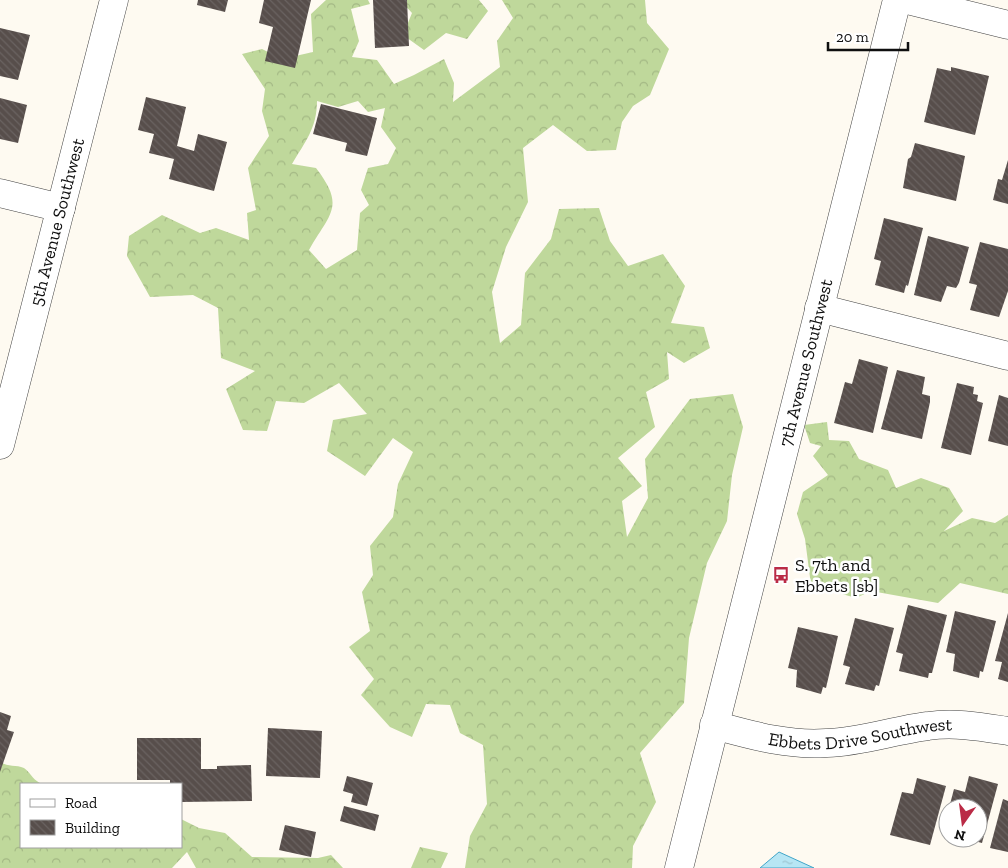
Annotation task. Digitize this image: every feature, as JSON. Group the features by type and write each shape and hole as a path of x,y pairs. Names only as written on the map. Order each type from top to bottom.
{"street":[{"name":"5th Avenue Southwest","path":"0,446 7,391 61,208 114,0"},
{"name":"7th Avenue Southwest","path":"679,868 897,0"},
{"path":"907,0 1008,25"},
{"path":"0,193 61,208"},
{"path":"819,308 1008,356"},
{"name":"Ebbets Drive Southwest","path":"714,725 763,738 796,743 828,744 930,726 967,725 1008,731"}],"green space":[{"path":"326,0 368,0 370,4 351,9 359,41 352,57 377,60 394,84 444,59 454,83 453,102 500,67 497,41 513,18 502,0 645,0 647,23 669,49 650,95 633,106 622,122 616,150 587,151 553,125 523,148 528,202 506,247 492,292 500,343 521,325 525,273 551,239 559,209 599,208 610,241 628,266 663,254 685,286 671,323 704,327 710,348 684,363 667,352 669,379 646,392 655,427 618,458 642,486 622,501 627,537 648,498 645,459 690,399 733,394 743,427 732,475 727,521 707,563 689,638 684,703 640,753 656,802 633,846 632,868 465,868 470,836 487,804 483,745 460,733 450,705 426,704 412,737 390,727 361,695 374,679 349,647 370,631 362,592 373,575 370,546 393,517 398,484 413,452 393,438 365,476 327,451 333,420 367,414 339,383 304,403 276,401 267,431 243,430 226,389 255,371 221,358 218,308 193,295 150,297 127,256 129,236 162,215 200,233 216,228 249,240 247,213 256,210 248,168 269,136 262,111 265,89 242,54 262,49 282,59 313,52 311,14","holes":["317,101 338,107 358,101 368,112 385,108 381,127 396,148 388,164 368,168 361,190 369,205 360,213 357,250 326,269 309,250 332,210 331,192 316,168 292,164 313,127"]},
{"path":"400,0 479,0 488,11 467,39 446,33 424,50 403,35 412,13"},
{"path":"827,422 829,440 849,441 859,459 888,470 896,488 921,478 949,488 963,511 944,531 972,518 995,523 1008,515 1008,594 960,583 938,603 871,591 856,598 811,585 805,539 797,514 803,492 828,475 813,456 821,446 810,443 804,425"},
{"path":"0,761 24,768 41,783 20,783 20,848 182,848 182,820 199,828 225,833 252,857 318,858 331,855 343,868 196,868 187,852 172,868 0,868"},
{"path":"420,847 448,853 441,868 411,868"}],"water":[{"path":"779,852 814,868 760,868"}],"building":[{"path":"198,0 228,0 225,12 197,5"},
{"path":"264,0 311,0 295,68 265,61 273,27 259,23"},
{"path":"373,0 407,0 409,46 375,48"},
{"path":"0,28 30,35 18,80 0,76"},
{"path":"951,67 989,76 975,135 924,122 937,68 951,71"},
{"path":"146,97 186,107 177,146 194,151 198,134 227,142 214,191 169,179 174,159 149,153 154,134 138,130"},
{"path":"0,98 27,105 18,143 0,139"},
{"path":"321,104 377,118 367,156 345,151 347,143 313,134"},
{"path":"915,143 965,156 956,201 903,188 908,159 911,157"},
{"path":"1008,160 1008,204 993,200 998,179 1002,180"},
{"path":"884,218 923,228 908,286 906,285 904,293 875,285 881,261 874,259"},
{"path":"928,236 969,247 959,283 956,288 947,286 941,302 914,295"},
{"path":"980,242 1008,249 1008,291 999,317 970,310 977,285 969,283"},
{"path":"859,359 888,367 873,433 834,423 845,382 852,384"},
{"path":"897,370 925,377 922,394 930,396 930,402 922,439 881,429"},
{"path":"957,383 974,387 973,394 978,395 977,401 983,403 971,455 941,448"},
{"path":"999,395 1008,398 1008,446 988,441"},
{"path":"908,605 947,615 932,673 929,673 928,678 899,671 903,654 896,652"},
{"path":"955,611 996,621 983,672 980,671 979,678 953,671 955,654 946,652"},
{"path":"1008,613 1008,682 998,679 1002,662 995,661"},
{"path":"855,618 894,628 879,686 876,685 874,691 845,684 850,667 843,665"},
{"path":"798,627 838,636 826,688 823,687 821,694 796,687 797,670 788,668"},
{"path":"0,712 11,716 7,730 14,732 0,772"},
{"path":"268,728 322,731 320,778 266,776"},
{"path":"137,738 201,738 201,769 217,769 217,766 251,765 252,801 182,802 182,783 170,783 170,780 137,780"},
{"path":"347,776 373,783 367,806 351,802 353,794 343,791"},
{"path":"969,776 998,784 988,821 988,798 952,798 954,789 965,792"},
{"path":"917,778 946,786 943,798 938,798 938,816 930,845 890,835 902,792 913,794"},
{"path":"1003,799 1008,801 1008,852 990,848"},
{"path":"344,806 379,815 375,831 340,821"},
{"path":"285,825 316,832 311,857 279,850"}],"place":[{"name":"S. 7th and Ebbets [sb]","path":"781,575"}]}
